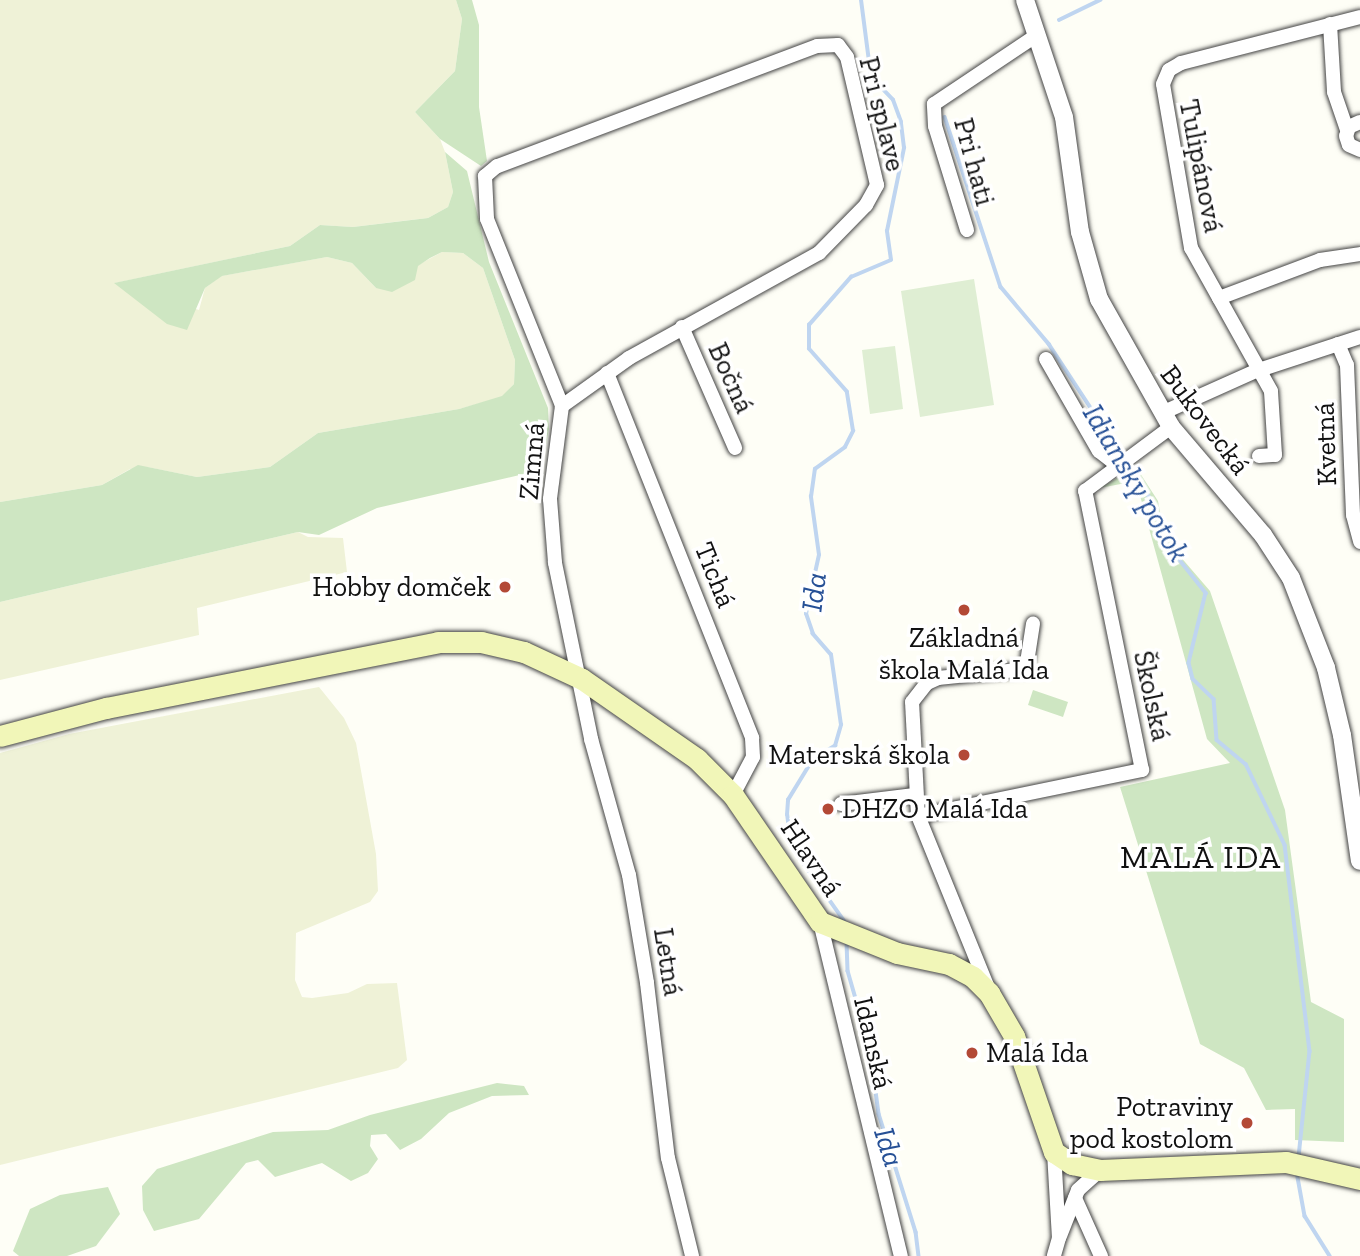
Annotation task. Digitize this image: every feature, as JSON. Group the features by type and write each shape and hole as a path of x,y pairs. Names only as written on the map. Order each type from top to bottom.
{"main road":[{"name":"Hlavná","path":"0,736 79,714 439,642 467,641 524,652 582,679 669,736 733,795 820,922 839,933 963,970 989,993 1014,1036 1054,1152"},
{"path":"1054,1152 1079,1167 1100,1170 1286,1162 1308,1164 1328,1172 1360,1191"},
{"path":"1328,1172 1360,1179"}],"street":[{"name":"Bukovecká","path":"1025,0 1069,140 1087,266 1107,317 1167,420 1263,535 1291,578 1326,668 1355,787 1360,861"},
{"name":"Tulipánová","path":"1256,371 1187,238 1163,107 1166,77 1181,63 1360,17"},
{"path":"1330,24 1334,92 1354,126 1349,145 1360,150"},
{"name":"Pri hati","path":"967,230 935,126 934,104 1037,35"},
{"name":"Pri splave","path":"485,176 497,166 817,46 838,46 847,57 877,185 847,228 819,253 682,327 607,373 562,406"},
{"name":"Zimná","path":"485,176 487,219 562,406 552,461 552,541 561,600 582,679"},
{"path":"1219,298 1320,260 1360,254"},
{"name":"Bočná","path":"682,327 735,448"},
{"name":"Školská","path":"918,816 1142,771 1085,495 1088,486 1132,455 1167,420 1256,371 1360,337"},
{"name":"Kvetná","path":"1338,344 1347,365 1353,515 1360,542"},
{"path":"1046,359 1100,451 1118,466"},
{"name":"Kvetná","path":"1256,371 1271,391 1275,455 1259,456"},
{"name":"Tichá","path":"607,373 752,738 753,757 733,795"},
{"path":"989,993 937,870 918,816 914,795 911,711 920,691 938,678 1026,669 1033,624"},
{"name":"Letná","path":"582,679 591,739 629,875 648,983 668,1158 692,1256"},
{"path":"842,804 914,795"},
{"name":"Idanská","path":"820,922 901,1256"},
{"path":"963,970 973,950"},
{"path":"1054,1152 1059,1238"},
{"path":"1054,1256 1075,1198 1100,1170"},
{"path":"1075,1198 1101,1256"}],"green space":[{"path":"0,0 456,0 462,19 455,71 415,112 440,139 445,152 453,192 448,207 428,218 353,227 320,225 290,246 115,283 199,310 205,288 221,276 327,257 352,263 376,288 442,252 463,253 483,268 515,360 514,384 502,397 459,409 318,433 270,467 197,477 147,467 130,469 102,485 0,502"},
{"path":"456,0 472,0 479,25 479,107 487,161 481,166 440,139 415,112 455,71 462,19"},
{"path":"445,152 467,171 489,262 548,408 549,429 541,470 377,508 319,535 298,532 0,602 0,502 102,485 138,465 197,477 270,467 318,433 459,409 502,396 514,384 515,360 483,268 463,253 442,252 430,258 418,266 415,280 392,292 376,288 352,263 327,257 222,276 205,288 187,330 167,324 114,283 290,246 320,225 353,227 428,218 448,207 453,192"},
{"path":"974,279 994,405 920,417 901,291"},
{"path":"895,346 903,409 870,414 862,350"},
{"path":"1136,467 1158,501 1163,527 1179,555 1210,591 1285,810 1311,1002 1344,1019 1344,1142 1295,1140 1295,1109 1266,1110 1244,1068 1200,1044 1120,787 1230,763 1207,739 1136,481 1100,488"},
{"path":"298,532 308,537 343,538 347,572 197,608 199,635 0,680 0,602"},
{"path":"319,687 344,718 356,743 376,854 378,891 370,902 296,933 295,980 302,997 312,998 348,993 367,984 397,983 407,1060 398,1068 0,1165 0,753 69,734"},
{"path":"1033,690 1068,702 1063,717 1028,705"},
{"path":"497,1083 524,1086 529,1095 492,1096 449,1113 421,1139 400,1150 386,1134 371,1135 370,1146 378,1159 368,1173 351,1181 322,1163 275,1177 258,1160 246,1163 199,1219 154,1231 143,1210 142,1186 157,1169 273,1132 328,1130 370,1115"},
{"path":"108,1187 120,1214 96,1246 67,1256 19,1256 13,1251 30,1209 60,1195"}],"waterway":[{"name":"Ida","path":"846,924 791,846 787,815 788,800 813,759 835,746 841,725 831,655 813,634 806,614 819,555 811,497 815,469 845,447 853,431 847,392 809,349 809,325 851,277 891,260 887,231 904,148 901,122 893,100 871,77 861,0"},
{"name":"Idiansky potok","path":"1059,20 1100,0"},
{"name":"Idiansky potok","path":"945,117 1001,287 1049,344 1124,458"},
{"name":"Idiansky potok","path":"1128,464 1154,504 1164,540 1206,593 1189,663 1193,679 1214,699 1217,740 1246,764 1285,845 1310,1051 1299,1158"},
{"name":"Ida","path":"847,942 848,971 870,1047 879,1114 916,1232 919,1256"},
{"name":"Idiansky potok","path":"1297,1172 1305,1216 1330,1256"}],"place":[{"name":"Hobby domček","path":"505,587"},
{"name":"Základná škola Malá Ida","path":"964,610"},
{"name":"Materská škola","path":"964,755"},
{"name":"DHZO Malá Ida","path":"828,809"},
{"name":"Malá Ida","path":"972,1053"},
{"name":"Potraviny pod kostolom","path":"1247,1123"}],"district":[{"name":"MALÁ IDA","path":"1201,857"}]}
